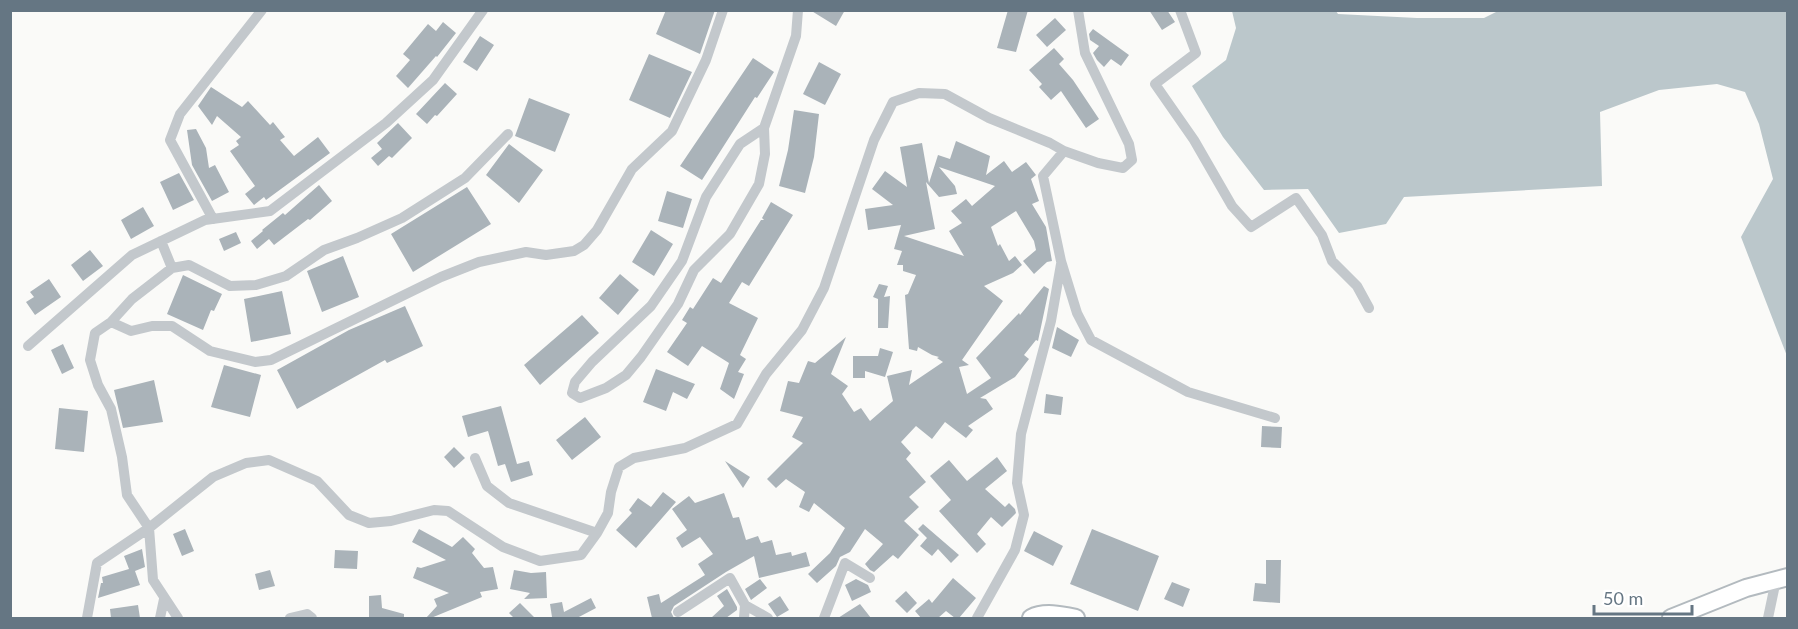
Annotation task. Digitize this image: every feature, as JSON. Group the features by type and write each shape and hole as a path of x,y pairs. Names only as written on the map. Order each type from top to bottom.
{"street":[{"path":"213,219 170,140 180,114 262,10"},
{"path":"28,346 132,255 205,220 270,211 368,137 433,80 483,10"},
{"path":"111,322 131,331 152,326 172,326 210,351 255,362 271,360 431,281 479,262 526,252 546,255 574,251 584,245 597,230 632,169 672,131 706,60 723,10"},
{"path":"764,129 740,144 706,197 682,261 651,306 592,362 575,382 572,393 580,399 606,388 626,375 641,357 678,303 694,270 730,234 759,184 765,154 764,129 796,36 798,10"},
{"path":"87,618 97,563 149,528 213,477 246,463 269,460 317,481 350,515 369,523 391,521 434,510 448,511 503,547 540,561 581,555 608,513 611,492 619,466 634,459 685,448 737,424 766,374 802,330 824,288 874,140 893,102 919,93 945,94 989,118 1064,151 1098,163 1123,168 1131,160 1129,144 1086,53 1078,10"},
{"path":"1180,10 1196,53 1155,84 1194,140 1232,206 1251,227 1296,198 1322,234 1332,261 1357,286 1369,308"},
{"path":"178,618 153,580 149,528 127,495 122,457 111,409 98,385 90,360 94,333 111,322 132,299 172,268 189,265 230,286 256,285 286,276 324,250 402,218 465,178 508,135"},
{"path":"1064,151 1043,176 1061,261 1077,312 1091,340 1188,392 1275,418"},
{"path":"161,241 172,268"},
{"path":"682,261 694,270"},
{"path":"977,618 1015,550 1024,515 1017,483 1021,434 1051,321 1061,261"},
{"path":"475,458 487,486 509,502 597,533"},
{"path":"824,618 845,562 870,578"},
{"path":"678,612 730,578 745,605 768,618"},
{"path":"1671,618 1746,588 1782,579"},
{"path":"1768,618 1782,579"},
{"path":"160,618 164,599"},
{"path":"744,618 745,605"},
{"path":"291,618 307,614 312,618"},
{"path":"1031,618 1035,616 1076,618"}],"shaded area":[{"path":"1500,10 1787,11 1787,356 1741,237 1773,179 1759,124 1745,92 1717,84 1659,90 1600,112 1602,186 1404,197 1386,224 1339,233 1308,189 1264,190 1223,137 1192,86 1226,60 1236,28 1232,11 1336,11 1338,14 1417,18 1484,18"}],"building":[{"path":"666,10 715,10 700,54 656,34"},
{"path":"810,10 845,10 836,26"},
{"path":"1008,10 1028,10 1016,52 997,48"},
{"path":"1149,10 1167,10 1175,22 1162,30"},
{"path":"1055,18 1066,30 1047,47 1036,35"},
{"path":"443,22 456,33 408,88 396,76 410,60 403,54 428,24 436,31"},
{"path":"1093,29 1129,55 1121,66 1111,59 1104,67 1097,60 1093,53 1099,46 1090,40 1089,34"},
{"path":"480,36 494,45 477,71 463,62"},
{"path":"1054,48 1064,59 1059,64 1073,80 1099,119 1086,128 1061,91 1051,100 1039,87 1042,84 1029,70"},
{"path":"649,54 692,72 670,118 629,100"},
{"path":"753,58 774,72 757,98 755,97 702,180 680,166"},
{"path":"819,62 841,74 825,105 803,94"},
{"path":"445,83 457,94 427,124 416,114"},
{"path":"211,87 242,107 248,101 270,125 273,122 285,137 280,140 294,156 318,137 330,153 266,200 264,197 254,205 245,194 255,186 230,151 239,145 236,141 241,137 217,116 212,125 198,106"},
{"path":"529,98 570,114 555,152 515,136"},
{"path":"794,110 819,114 814,157 805,193 779,186 788,150"},
{"path":"398,123 412,138 392,158 389,156 378,166 371,158 382,149 377,143"},
{"path":"196,129 206,148 209,168 215,165 229,192 212,201 192,165 187,130"},
{"path":"956,141 990,156 986,175 1004,161 1012,172 1026,162 1036,175 1031,179 1039,201 1032,204 1046,227 1052,261 1047,262 1034,274 1023,261 1036,250 1034,241 1016,211 991,227 998,246 1000,244 1009,261 1015,256 1022,265 1013,273 984,286 1003,301 962,360 969,365 959,367 967,394 991,378 976,358 1019,313 1020,315 1044,286 1049,289 1038,341 1036,340 1024,355 1029,359 1015,377 980,398 986,399 993,409 968,426 973,430 966,438 945,422 932,439 916,426 901,442 911,453 906,459 926,482 909,497 919,507 904,521 919,535 898,559 893,555 874,572 870,570 865,564 883,544 865,529 850,552 840,557 836,566 817,583 808,574 830,553 845,528 814,503 809,512 799,507 805,492 786,479 776,488 767,479 803,443 792,437 803,417 780,411 788,381 799,383 808,361 815,363 846,337 831,374 848,386 842,394 854,412 861,408 870,421 893,401 887,376 912,370 909,385 943,362 937,358 939,357 918,347 917,351 909,349 905,295 908,294 916,275 903,271 903,265 897,265 902,251 894,249 901,225 868,230 865,209 893,205 872,189 885,171 907,187 900,147 922,143 929,183 938,155 950,159","holes":["939,167 995,186 972,206 966,199 951,211 962,223 949,231 964,256 904,236 935,229 926,182 939,197 957,194 955,186"]},
{"path":"509,144 543,170 519,203 486,175"},
{"path":"179,173 194,200 173,210 160,182"},
{"path":"319,185 332,201 310,220 308,219 274,245 269,239 257,249 251,241"},
{"path":"467,187 491,224 413,272 391,234"},
{"path":"667,191 692,199 683,228 658,221"},
{"path":"771,202 793,215 749,286 742,282 729,303 758,318 740,355 746,359 738,372 744,374 734,399 720,389 729,363 702,346 688,366 667,352 687,323 682,320 690,307 693,309 713,278 721,283 761,220 764,220 762,218"},
{"path":"143,207 154,226 131,239 121,220"},
{"path":"651,230 673,244 654,276 632,262"},
{"path":"236,232 241,243 224,251 219,239"},
{"path":"90,250 103,266 83,281 71,265"},
{"path":"343,256 359,297 322,312 307,271"},
{"path":"620,274 639,290 618,315 599,298"},
{"path":"183,275 222,294 214,311 211,310 203,330 167,314"},
{"path":"49,279 61,297 35,315 26,302 34,297 30,292"},
{"path":"879,284 888,286 884,297 890,296 888,328 878,328 878,299 873,297"},
{"path":"282,291 291,334 251,342 244,299"},
{"path":"405,306 423,346 387,363 385,360 297,409 277,370 349,330"},
{"path":"582,315 599,333 540,385 524,365"},
{"path":"1057,327 1079,340 1071,357 1052,348"},
{"path":"63,344 74,368 62,374 51,350"},
{"path":"880,348 893,352 885,377 865,371 865,378 853,378 853,356 878,356"},
{"path":"224,365 261,375 250,417 211,407"},
{"path":"656,369 695,384 687,399 673,392 666,411 643,402"},
{"path":"154,380 163,422 123,428 114,390"},
{"path":"1046,394 1063,397 1061,415 1044,413"},
{"path":"501,406 517,464 529,461 533,475 511,482 505,464 498,466 488,431 468,437 462,416"},
{"path":"59,408 88,411 84,452 55,449"},
{"path":"585,417 601,437 572,460 556,440"},
{"path":"1262,426 1282,427 1281,448 1261,447"},
{"path":"454,447 465,458 454,468 444,457"},
{"path":"997,457 1007,471 985,489 1005,507 1009,503 1016,513 1002,527 991,517 977,534 986,544 977,553 939,511 951,500 930,476 949,460 967,481"},
{"path":"725,461 750,477 743,488"},
{"path":"663,492 676,502 636,548 616,530 632,513 629,510 638,498 651,507"},
{"path":"724,493 733,518 739,517 746,540 758,536 761,543 772,540 776,555 791,552 792,556 806,552 810,566 759,578 754,556 674,606 671,612 674,618 652,618 647,597 659,594 661,603 705,575 698,564 713,554 700,537 682,548 676,538 687,530 672,509 689,496 695,503"},
{"path":"923,524 959,555 951,563 938,549 932,556 920,546 927,538 918,529"},
{"path":"185,529 194,551 182,556 173,534"},
{"path":"419,529 452,547 463,537 475,549 472,553 484,568 493,567 498,589 480,592 482,597 426,618 437,606 434,599 449,593 413,578 417,567 421,568 446,560 412,542"},
{"path":"1092,529 1159,556 1138,611 1070,584"},
{"path":"1034,531 1063,546 1053,566 1024,551"},
{"path":"142,549 145,567 135,571 140,585 98,598 101,583 103,583 102,577 129,569 124,556"},
{"path":"335,550 358,551 357,569 334,568"},
{"path":"1266,560 1281,560 1280,603 1253,601 1255,583 1266,584"},
{"path":"270,570 275,586 259,590 255,574"},
{"path":"514,570 531,573 546,572 547,598 524,599 530,593 510,589"},
{"path":"953,578 976,598 959,618 955,618 946,611 938,618 921,618 915,611 929,599 932,603"},
{"path":"760,579 767,588 751,600 745,589"},
{"path":"856,579 868,585 871,592 852,601 845,585"},
{"path":"1172,582 1190,589 1183,607 1164,599"},
{"path":"727,589 737,610 726,618 711,618 724,606 717,596"},
{"path":"906,591 917,603 907,613 895,601"},
{"path":"381,595 382,608 404,614 404,618 369,618 369,596"},
{"path":"780,596 789,610 777,617 768,604"},
{"path":"591,598 596,608 577,618 550,618 552,617 550,604 562,602 564,612"},
{"path":"520,603 535,618 514,618 509,613"},
{"path":"860,604 871,618 838,618 852,609"},
{"path":"138,605 140,618 111,618 110,609"}]}
